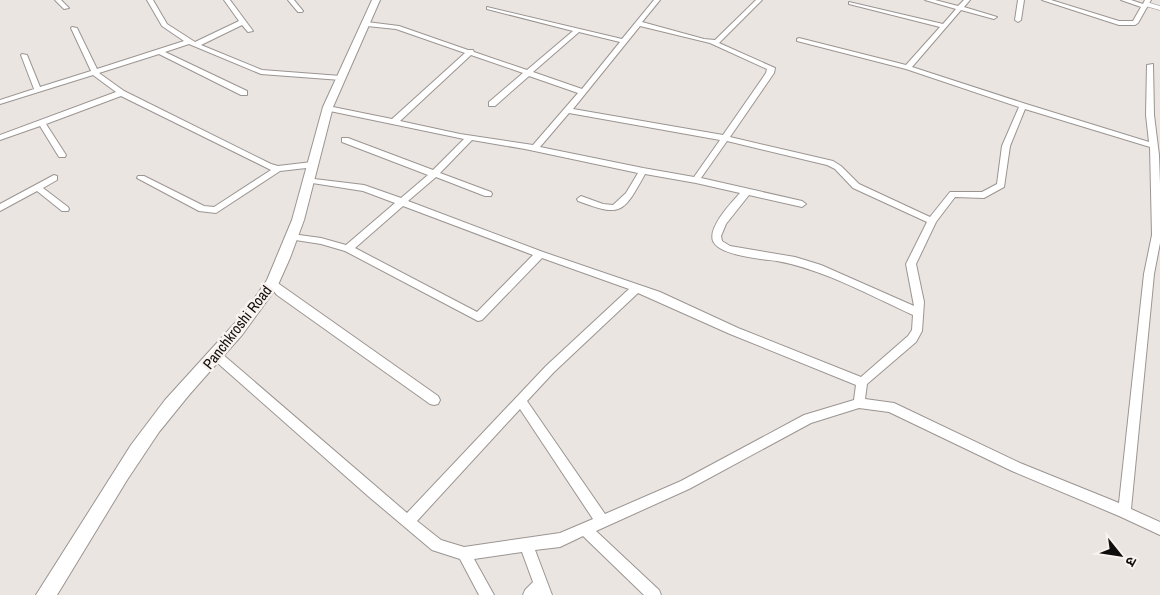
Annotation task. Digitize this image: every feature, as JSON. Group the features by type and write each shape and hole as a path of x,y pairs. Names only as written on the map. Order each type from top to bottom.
{"street":[{"path":"58,0 66,8"},
{"path":"227,0 250,31"},
{"path":"291,0 300,11"},
{"name":"Panchkroshi Road","path":"46,595 139,447 171,405 216,356 253,311 272,283 292,237 328,108 368,24 376,0"},
{"path":"535,148 657,0"},
{"path":"713,43 720,40 759,0"},
{"path":"928,0 994,17"},
{"path":"908,68 967,0"},
{"path":"1018,20 1021,0"},
{"path":"1045,0 1119,23 1135,23 1146,3 1124,0"},
{"path":"154,1 164,25 192,44 260,72 341,78"},
{"path":"851,2 945,26"},
{"path":"489,8 623,41"},
{"path":"0,103 160,52 192,44 243,22"},
{"path":"638,23 713,43 771,68 770,73 696,180"},
{"path":"368,24 397,27 583,92"},
{"path":"74,28 95,73 121,93 278,169 310,172 364,188 656,295 734,331 862,382"},
{"path":"492,104 578,30"},
{"path":"799,40 908,68 1156,152"},
{"path":"395,121 470,51"},
{"path":"160,52 244,93"},
{"path":"24,55 38,91"},
{"path":"1124,512 1149,274 1157,234 1156,152 1150,115 1151,65"},
{"path":"0,138 121,93"},
{"path":"859,403 862,382 912,339 917,331 919,313 917,287 912,276 911,264 932,221 953,194 984,195 1002,185 1006,146 1023,106"},
{"path":"328,108 470,138 535,148 643,171 696,180 802,204"},
{"path":"568,110 725,138 836,166 842,169 849,181 856,186 932,221"},
{"path":"42,123 62,155"},
{"path":"348,249 433,175 470,138"},
{"path":"345,140 433,175 488,194"},
{"path":"141,178 202,209 210,211 222,207 278,169"},
{"path":"581,199 614,208 625,200 643,171"},
{"path":"0,208 54,178"},
{"path":"37,187 65,209"},
{"path":"747,191 718,226 716,235 719,243 728,249 818,268 919,313"},
{"path":"292,237 321,241 348,249 478,318 540,254"},
{"path":"1149,274 1160,275"},
{"path":"272,283 281,292 434,400"},
{"path":"408,521 550,369 637,288"},
{"path":"216,356 438,545 464,554 560,540 685,485 808,419 859,403 890,407 1016,467 1160,529"},
{"path":"521,401 602,521"},
{"path":"585,529 654,595"},
{"path":"526,544 543,590 530,595"},
{"path":"464,554 487,595"}],"lane":[{"path":"1146,3 1160,8"}]}
